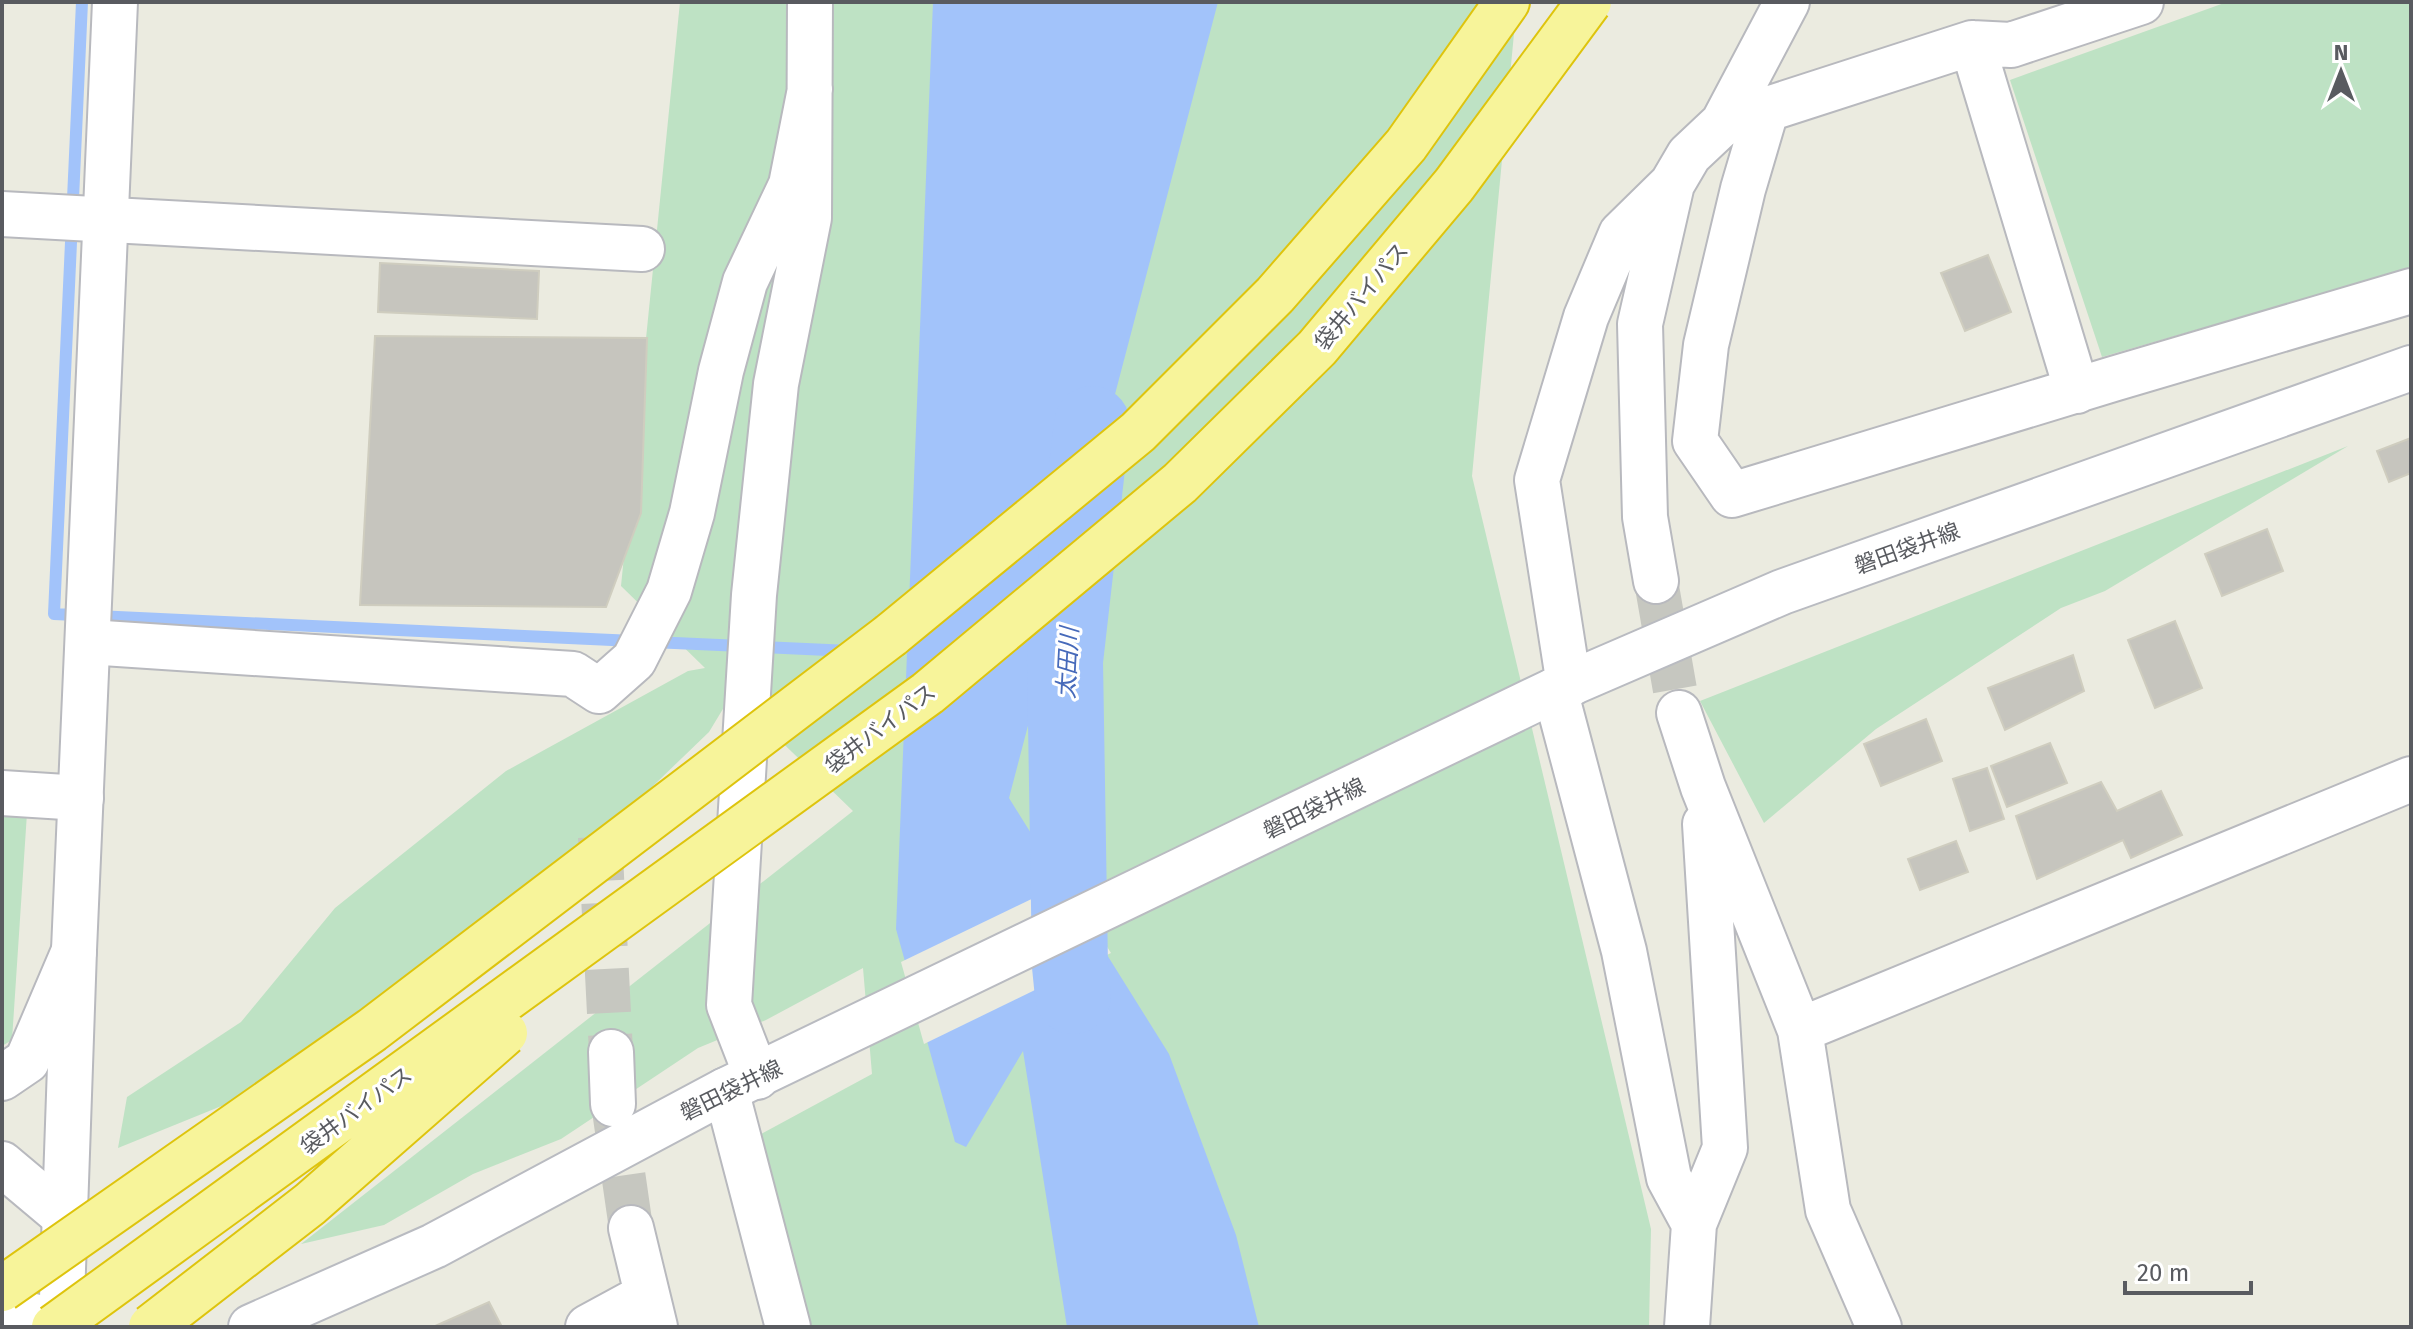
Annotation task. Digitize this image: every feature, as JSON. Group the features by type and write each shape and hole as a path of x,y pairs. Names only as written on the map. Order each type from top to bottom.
{"highway":[{"path":"2,1289 372,1030 891,635 1138,432 1275,295 1406,145 1507,2"},
{"name":"袋井バイパス","path":"57,1327 928,693 1180,483 1317,348 1454,185 1589,2"},
{"path":"151,1327 310,1204 711,851"}],"street":[{"path":"2,1308 34,1316 57,1327 65,1217 115,2"},
{"path":"788,1327 756,1077 729,1005 754,595 776,384 809,218 810,2"},
{"path":"1694,1224 1669,1178 1624,951 1549,694 1537,480 1586,317 1621,234 1672,184 1689,155 1723,123 1787,2"},
{"path":"1723,123 1972,43 2011,45 2141,2"},
{"path":"1972,43 2077,391"},
{"path":"88,642 573,674 599,691 634,660 669,591 692,513 721,371 745,282 791,185 810,89"},
{"path":"1766,111 1743,189 1706,345 1695,441 1732,495 2411,291"},
{"path":"1656,581 1645,517 1640,324 1672,184"},
{"path":"2,214 642,249"},
{"name":"磐田袋井線","path":"251,1327 434,1246 756,1077 1549,694 1782,592 2411,368"},
{"path":"1679,713 1703,787 1800,1030 1828,1210 1879,1327"},
{"path":"1800,1030 2411,779"},
{"path":"1687,1327 1694,1224 1725,1148 1703,787"},
{"path":"2,793 81,798"},
{"path":"2,1078 27,1061 74,950"},
{"path":"611,1052 613,1104"},
{"path":"2,1164 65,1217"},
{"path":"588,1327 651,1311 631,1228"}],"green space":[{"path":"680,2 1517,2 1472,476 1651,1229 1649,1327 796,1327 761,1134 872,1074 863,968 766,1020 698,1048 561,1139 473,1174 384,1225 301,1244 853,811 732,694 709,732 600,837 266,1088 118,1148 127,1097 241,1022 335,908 506,771 688,671 705,668 621,586"},
{"path":"2227,2 2411,2 2411,268 2102,357 2010,80"},
{"path":"2348,446 2105,591 2061,608 1876,729 1764,823 1700,701"},
{"path":"2,812 27,813 12,1040 2,1046"}],"water":[{"path":"933,2 1218,2 1009,798 1169,1054 1236,1235 1259,1327 1067,1327 1023,1051 966,1147 955,1142 896,929"}],"pier":[{"path":"1067,882 1111,953 924,1044 901,962"}],"building":[{"path":"1988,255 2011,312 1965,331 1941,273"},
{"path":"380,263 539,271 537,319 378,312"},
{"path":"375,336 647,338 641,513 606,607 360,605"},
{"path":"2411,438 2411,473 2389,482 2377,451"},
{"path":"2267,529 2283,571 2222,596 2205,554"},
{"path":"2175,621 2202,688 2155,708 2128,640"},
{"path":"2073,655 2084,691 2005,730 1988,688"},
{"path":"1926,719 1942,761 1881,786 1864,744"},
{"path":"2050,743 2067,783 2007,807 1991,766"},
{"path":"1987,768 2004,819 1970,831 1953,779"},
{"path":"2101,782 2117,811 2161,791 2182,835 2131,858 2123,840 2037,879 2016,816"},
{"path":"1956,841 1968,872 1920,890 1908,859"},
{"path":"489,1302 502,1327 433,1327"}],"waterway":[{"path":"82,2 54,614 634,641"},
{"name":"太田川","path":"1073,996 1065,661 1092,424"},
{"path":"652,642 850,651"},
{"path":"1032,659 1065,661"}],"tunnel":[{"path":"1656,581 1679,713"},
{"path":"600,837 611,1052"},
{"path":"614,1110 631,1228"}]}
